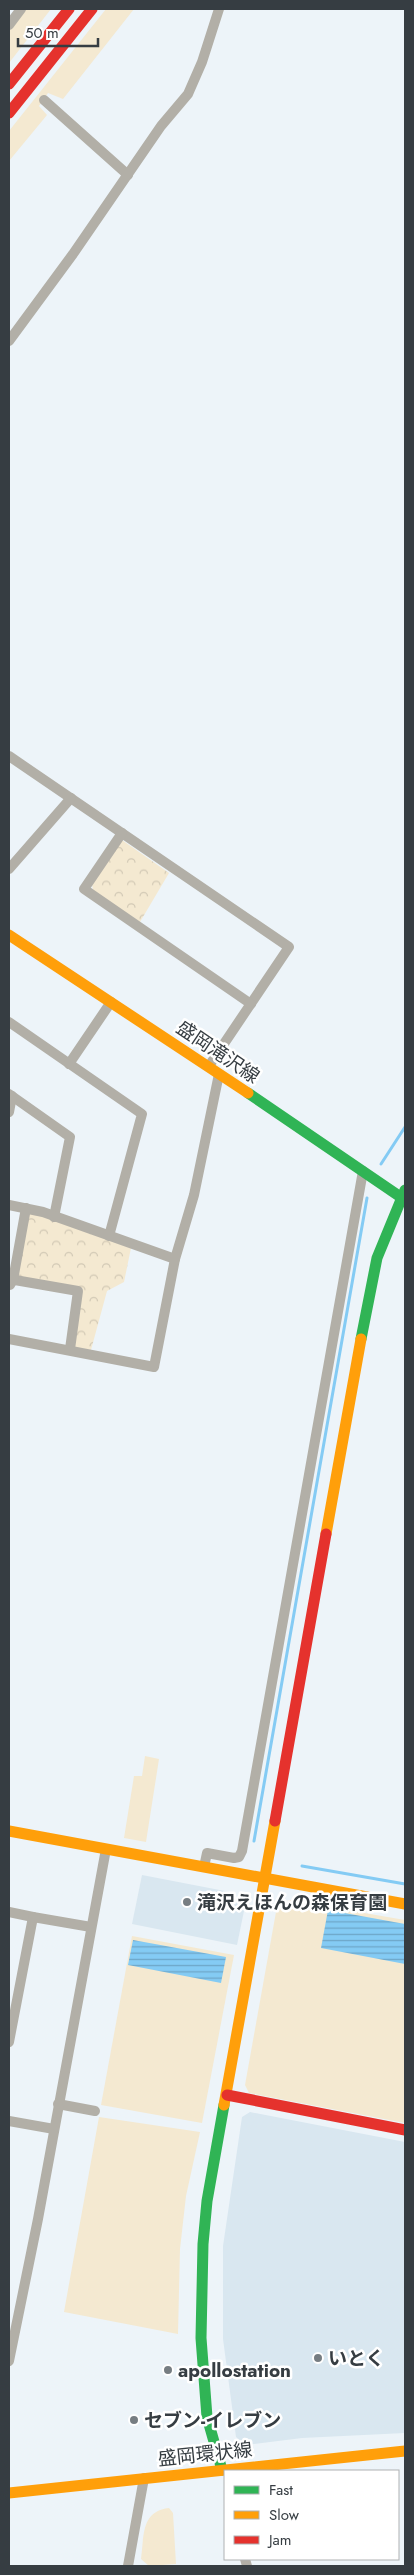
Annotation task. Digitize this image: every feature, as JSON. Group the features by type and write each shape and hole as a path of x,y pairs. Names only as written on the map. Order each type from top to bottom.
{"main road":[{"path":"9,84 69,9"},
{"path":"9,112 92,9"},
{"name":"盛岡滝沢線","path":"9,934 209,1066 363,1171 404,1196"},
{"path":"222,2470 207,2417 202,2338 202,2286 207,2201 228,2095 363,1328 378,1258 404,1196"},
{"path":"9,1831 405,1904"},
{"path":"228,2095 405,2130"},
{"name":"盛岡環状線","path":"9,2493 405,2451"}],"street":[{"path":"9,25 21,9"},
{"path":"9,341 161,126 188,94 202,62 219,9"},
{"path":"44,100 128,175"},
{"path":"9,758 71,798 288,947 209,1066"},
{"path":"9,869 71,798"},
{"path":"122,833 84,889 250,1004"},
{"path":"69,1064 111,1002"},
{"path":"9,1022 142,1114 109,1236"},
{"path":"9,1338 154,1367 174,1259 194,1195 219,1074"},
{"path":"10,1095 70,1136 54,1216"},
{"path":"9,1112 10,1095"},
{"path":"204,1867 206,1853 234,1858 239,1857 242,1851 363,1171"},
{"path":"9,1205 54,1216 174,1259"},
{"path":"26,1208 10,1282 78,1291 70,1349"},
{"path":"9,2361 106,1849"},
{"path":"9,1912 91,1927"},
{"path":"9,2042 33,1917"},
{"path":"58,2104 95,2111"},
{"path":"9,2121 54,2129"},
{"path":"222,2470 224,2478"},
{"path":"128,2566 144,2478"}],"shaded area":[{"name":"滝沢えほんの森保育園","path":"142,1875 230,1892 244,1911 237,1945 132,1924"},
{"path":"250,2112 405,2142 405,2433 302,2438 246,2445 236,2437 223,2339 223,2246 242,2117"}],"green space":[{"path":"26,9 51,9 9,63 9,31"},
{"path":"106,9 134,9 63,99 48,93 39,106 47,115 9,161 9,131"},
{"path":"122,840 169,873 140,922 93,891 92,884"},
{"path":"28,1211 131,1248 124,1282 107,1291 91,1350 73,1347 81,1289 17,1278"},
{"path":"145,1756 159,1759 146,1842 124,1838 134,1776 142,1776"},
{"path":"289,1900 405,1920 405,2123 249,2093 245,2085 276,1912"},
{"path":"132,1936 234,1955 202,2123 101,2105"},
{"path":"99,2117 200,2132 186,2196 180,2249 178,2334 64,2312"},
{"path":"169,2508 173,2513 176,2564 149,2566 141,2559 146,2526 153,2514"}],"water":[{"path":"328,1910 405,1924 405,1964 321,1948"},
{"path":"133,1940 226,1957 221,1983 128,1965"}],"waterway":[{"path":"381,1164 405,1127"},
{"path":"254,1841 367,1198"},
{"path":"302,1866 405,1884"}],"traffic: fast":[{"path":"248,1093 405,1200"},
{"path":"361,1339 377,1258 405,1190"},
{"path":"222,2470 207,2417 201,2338 203,2244 207,2201 224,2105"}],"traffic: slow":[{"path":"9,935 248,1093"},
{"path":"326,1534 361,1339"},
{"path":"224,2105 275,1821"},
{"path":"9,1831 405,1904"},
{"path":"226,2470 405,2451"},
{"path":"9,2493 224,2470"}],"traffic: jam":[{"path":"9,84 69,9"},
{"path":"9,113 92,9"},
{"path":"275,1821 326,1534"},
{"path":"227,2095 405,2130"}],"place":[{"name":"滝沢えほんの森保育園","path":"187,1902"},
{"name":"いとく","path":"318,2358"},
{"name":"apollostation","path":"168,2370"},
{"name":"セブン-イレブン","path":"134,2420"}]}
